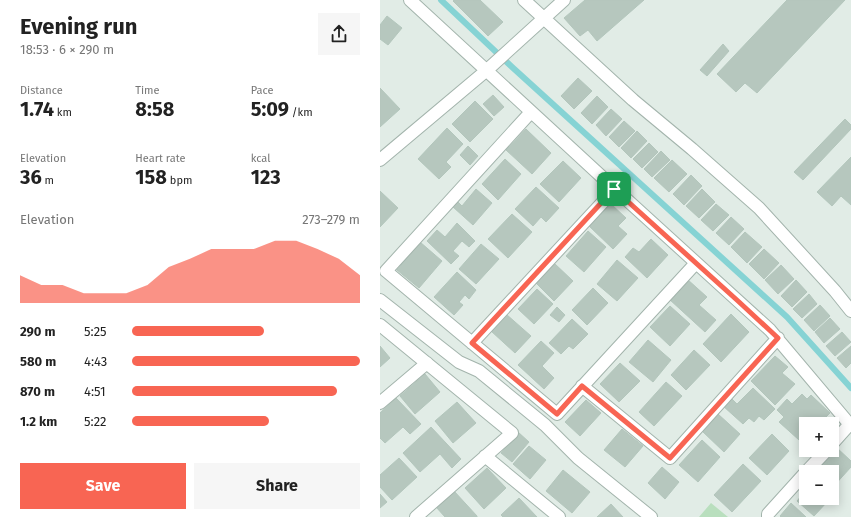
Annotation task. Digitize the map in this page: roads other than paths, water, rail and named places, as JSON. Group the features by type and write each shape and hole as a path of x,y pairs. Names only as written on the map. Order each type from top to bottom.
{"street":[{"path":"410,0 614,189 778,338 851,425 839,437"},
{"path":"524,0 633,100 759,208 835,291 851,311"},
{"path":"380,160 486,70 564,0"},
{"path":"531,112 386,271 557,414 696,263"},
{"path":"472,343 614,189"},
{"path":"380,300 459,362 479,371 545,425 578,458 651,517"},
{"path":"380,325 512,433 416,517"},
{"path":"582,386 670,458 778,338"},
{"path":"380,403 426,363"},
{"path":"485,456 559,517"},
{"path":"813,465 820,457"},
{"path":"768,517 768,514 799,480"}],"waterway":[{"path":"441,0 512,67 787,317 851,388"}]}
